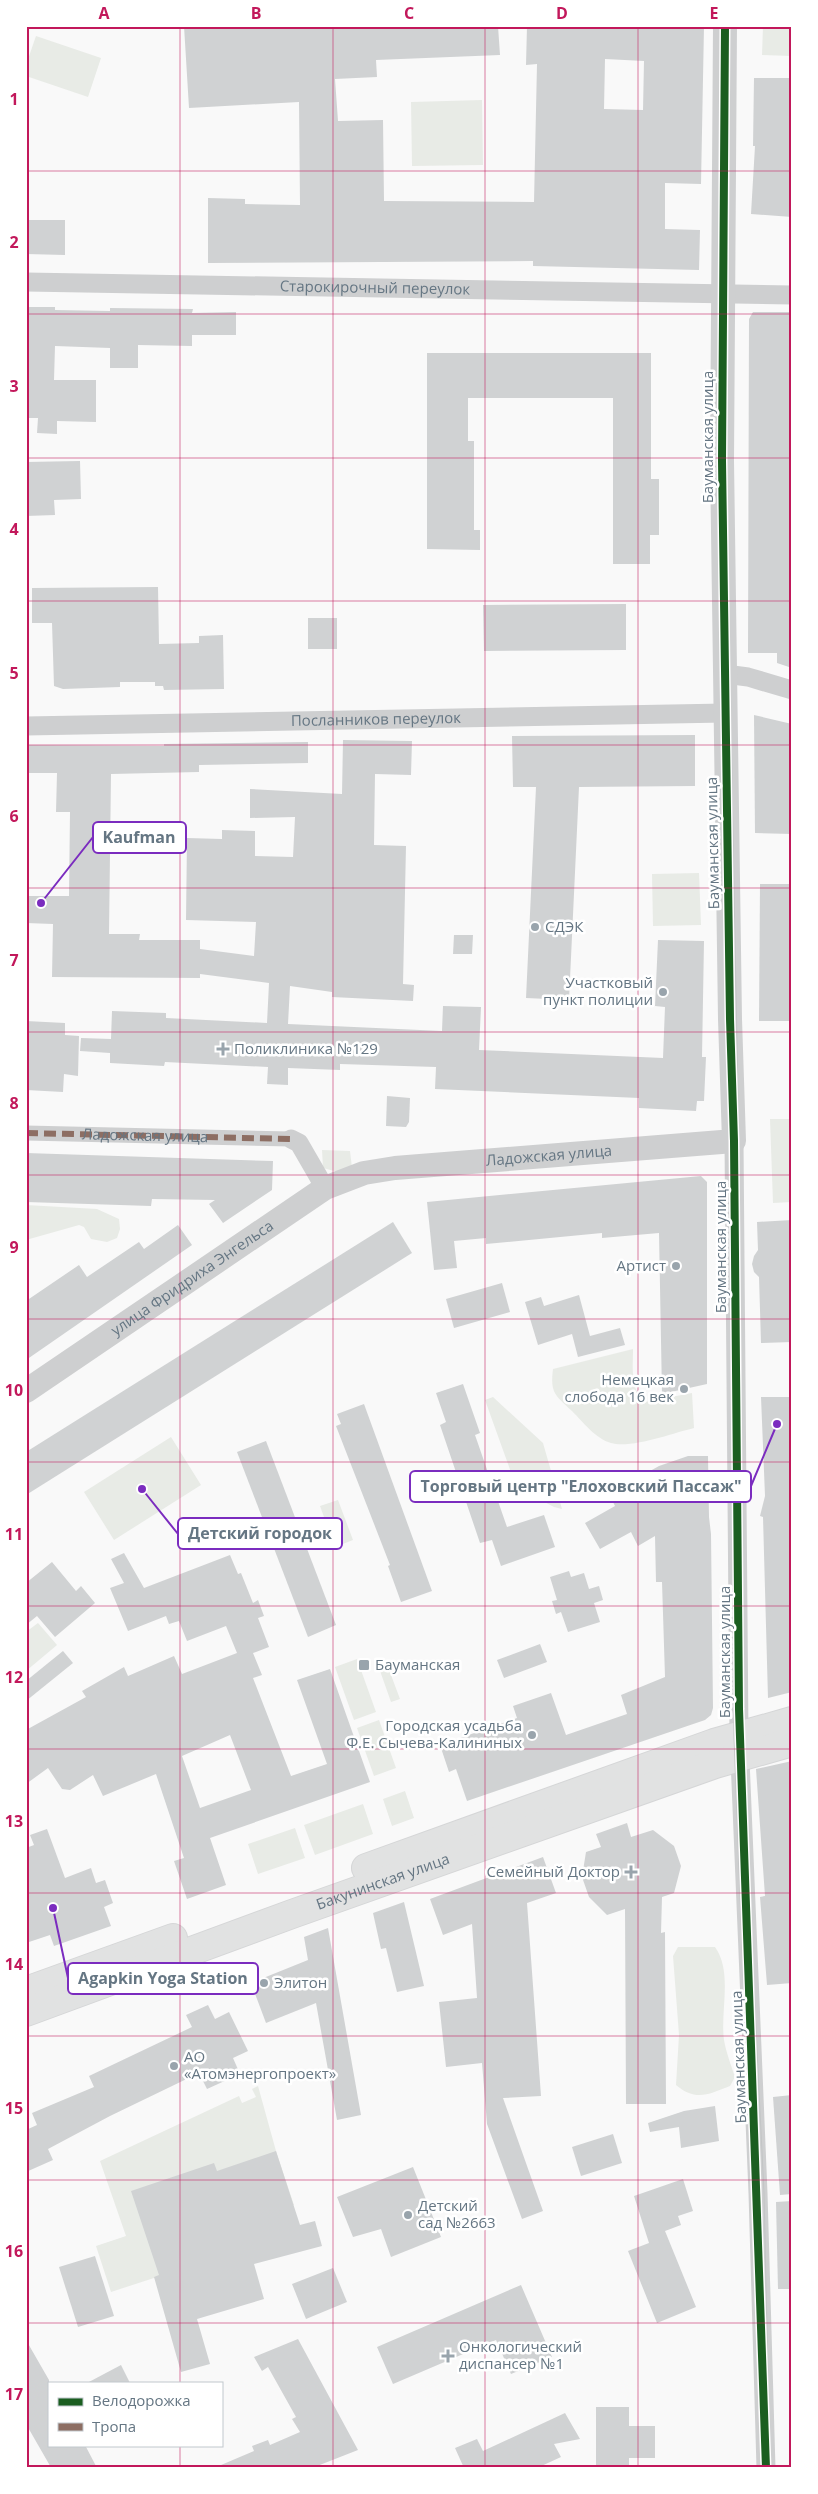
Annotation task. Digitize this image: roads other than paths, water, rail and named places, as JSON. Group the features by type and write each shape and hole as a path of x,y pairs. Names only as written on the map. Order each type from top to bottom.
{"main road":[{"path":"740,1745 792,1721"},
{"path":"740,1745 792,1742"},
{"name":"Бакунинская улица","path":"26,1991 740,1745"},
{"name":"Бакунинская улица","path":"26,2012 283,1918 740,1745"}],"street":[{"name":"Бауманская улица","path":"725,26 722,295 725,713 734,1141 740,1745 756,2146 766,2468"},
{"name":"Старокирочный переулок","path":"26,282 792,295"},
{"path":"725,674 748,677 792,690"},
{"name":"Посланников переулок","path":"26,726 725,713"},
{"name":"Ладожская улица","path":"26,1134 291,1139 299,1143 325,1188"},
{"name":"Ладожская улица","path":"364,1173 395,1168 734,1141"},
{"name":"улица Фридриха Энгельса","path":"26,1391 325,1188 364,1173"}],"tram line":[{"path":"721,26 717,415 725,1019 730,1141 734,1737 762,2468"},
{"path":"729,26 726,461 739,1151 742,1657 749,1885 764,2193 770,2468"}],"place":[{"name":"Kaufman","path":"41,903"},
{"name":"СДЭК","path":"535,927"},
{"name":"Участковый пункт полиции","path":"663,992"},
{"name":"Поликлиника №129","path":"223,1049"},
{"name":"Артист","path":"676,1266"},
{"name":"Немецкая слобода 16 век","path":"684,1389"},
{"name":"Торговый центр \"Елоховский Пассаж\"","path":"777,1424"},
{"name":"Детский городок","path":"142,1489"},
{"name":"Бауманская","path":"364,1665"},
{"name":"Городская усадьба Ф.Е. Сычева-Калининых","path":"532,1735"},
{"name":"Семейный Доктор","path":"631,1872"},
{"name":"Agapkin Yoga Station","path":"53,1908"},
{"name":"Элитон","path":"264,1983"},
{"name":"АО «Атомэнергопроект»","path":"174,2066"},
{"name":"Детский сад №2663","path":"408,2215"},
{"name":"Онкологический диспансер №1","path":"448,2356"}]}
